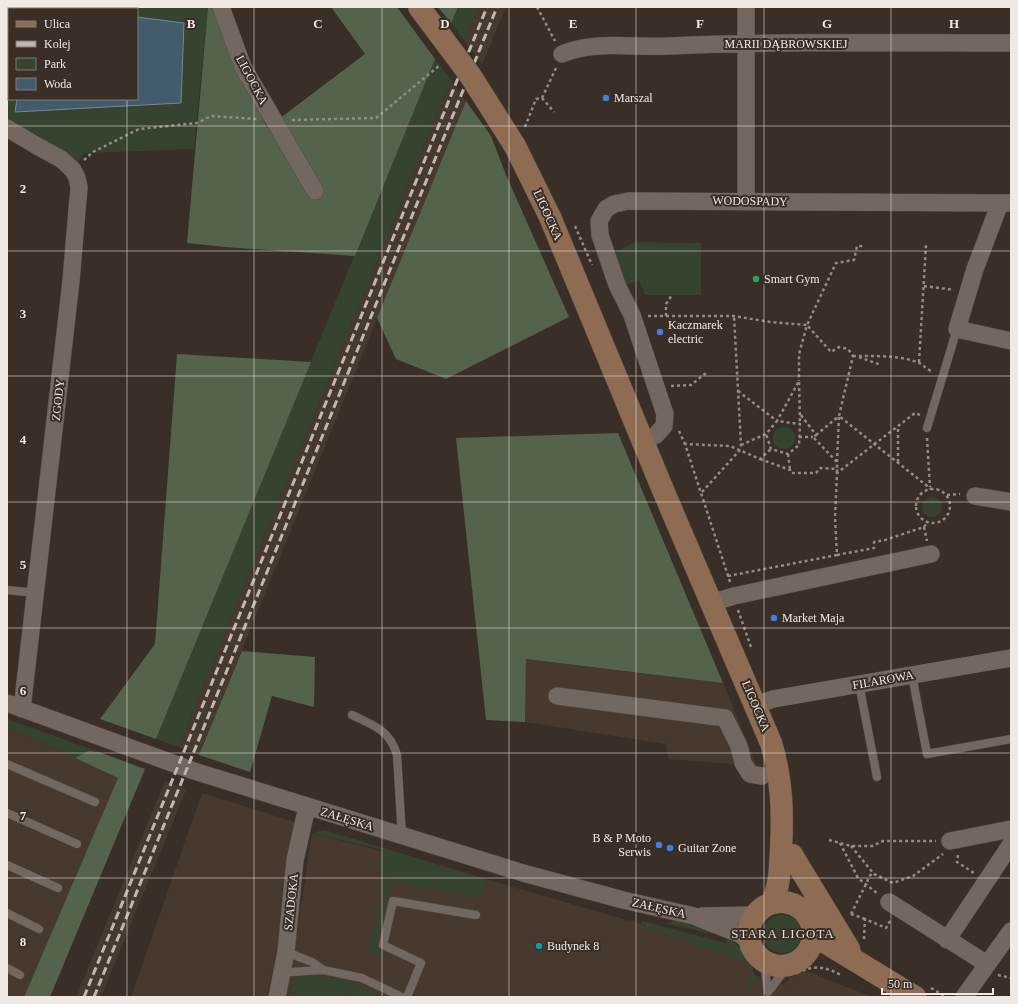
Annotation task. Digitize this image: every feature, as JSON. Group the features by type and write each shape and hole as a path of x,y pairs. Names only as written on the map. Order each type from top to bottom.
{"street":[{"name":"LIGOCKA","path":"221,7 243,67 315,191"},
{"name":"LIGOCKA","path":"419,7 519,140 643,441 756,704 771,743 770,774 783,815 792,855 797,906"},
{"path":"746,7 746,201"},
{"name":"MARII DĄBROWSKIEJ","path":"562,54 582,47 605,46 667,46 746,43 1011,43"},
{"path":"7,128 61,159 73,170"},
{"name":"ZGODY","path":"15,706 36,592 78,204 79,187 73,170"},
{"name":"WODOSPADY","path":"638,315 617,285 600,235 599,221 606,209 614,204 629,201 1006,203"},
{"path":"1006,203 975,269 957,329 1011,341"},
{"path":"638,315 664,414 664,426 656,435 643,441"},
{"path":"975,496 1011,502"},
{"path":"711,602 931,554"},
{"name":"FILAROWA","path":"756,704 773,699 1011,658"},
{"path":"557,696 725,718 739,746 742,763 750,774 770,774"},
{"name":"ZAŁĘSKA","path":"15,706 194,771 523,873 622,900 694,916 739,934 750,941"},
{"name":"SZADOKA","path":"277,997 286,952 295,860 307,807"},
{"name":"LIGOCKA","path":"763,909 780,877 783,815"},
{"path":"950,841 1011,828"},
{"path":"947,940 1011,844"},
{"path":"792,855 849,949 854,967"},
{"path":"796,966 811,947 814,935 812,925 808,916 797,906 782,901 763,909 750,925 750,941 755,953 764,962 773,966 796,966 845,965 921,991"},
{"path":"888,902 987,964"},
{"name":"ZAŁĘSKA","path":"694,916 763,909"},
{"path":"964,997 1011,931"},
{"path":"814,935 854,967"}],"lane":[{"path":"927,428 957,329"},
{"path":"7,590 36,592"},
{"path":"912,675 927,754 1011,739"},
{"path":"859,684 877,777"},
{"path":"352,715 378,728 390,738 394,746 397,755 402,836"},
{"path":"7,764 95,802"},
{"path":"7,813 77,844"},
{"path":"7,865 58,888"},
{"path":"406,997 422,963 384,945 393,901 476,915"},
{"path":"7,913 40,929"},
{"path":"286,952 312,962 323,970"},
{"path":"764,962 767,995"},
{"path":"767,995 796,966"},
{"path":"7,968 20,975"},
{"path":"283,970 303,972 323,970 362,978 402,997"}],"path":[{"path":"537,7 562,54 542,98"},
{"path":"73,170 93,152 139,129 196,123 211,116 274,120 376,118 441,63"},
{"path":"519,140 536,99 542,98"},
{"path":"542,98 554,112"},
{"path":"574,223 595,272"},
{"path":"926,245 920,362 923,368 943,376"},
{"path":"788,454 799,445 799,354 807,325 836,263 854,260 857,246 866,246"},
{"path":"924,286 960,290"},
{"path":"666,316 666,304 672,295"},
{"path":"638,315 734,316 770,322 807,325 831,352 839,347 848,349 855,356 881,365"},
{"path":"701,492 738,451 741,445 734,316"},
{"path":"855,356 902,358 920,362"},
{"path":"837,555 834,518 839,416 855,356"},
{"path":"670,386 691,385 706,373"},
{"path":"741,445 766,434 777,420 799,382"},
{"path":"738,390 777,420 800,424"},
{"path":"837,473 915,413 930,417"},
{"path":"800,414 814,436 837,462"},
{"path":"799,437 814,436 839,416"},
{"path":"839,416 931,489"},
{"path":"677,426 685,444 754,653"},
{"path":"898,427 898,462"},
{"path":"927,428 928,484 931,489"},
{"path":"766,434 770,449"},
{"path":"685,444 730,446 738,451 790,470 791,473 816,473 820,468 837,469"},
{"path":"770,449 788,454"},
{"path":"760,459 770,449"},
{"path":"788,454 790,470"},
{"path":"931,489 936,489 947,495 950,509 948,515 939,523 927,523 918,516 915,504 920,494 931,489"},
{"path":"728,576 874,548 874,542 885,540 924,527 927,523"},
{"path":"829,840 851,846 872,846 883,841 950,841 942,856 913,876 893,882 872,872 851,846"},
{"path":"840,843 858,878 888,902"},
{"path":"851,914 872,872"},
{"path":"796,966 854,967"},
{"path":"921,991 946,997"}],"shaded area":[{"path":"479,7 506,7 482,65 465,41"},
{"path":"451,80 466,101 199,755 179,747"},
{"path":"526,659 723,683 757,766 668,759 666,744 525,722"},
{"path":"7,727 118,778 24,997 7,997"},
{"path":"165,781 186,790 101,997 76,997"},
{"path":"202,793 295,822 279,942 267,997 131,997"},
{"path":"312,833 455,870 627,920 625,922 629,920 742,955 754,975 784,985 791,977 806,971 872,997 282,997 297,933"}],"green space":[{"path":"7,7 208,7 194,149 85,153 77,164 7,121"},
{"path":"208,7 211,7 267,128 365,54 331,7 397,7 435,59 355,256 187,243"},
{"path":"438,7 458,7 451,23"},
{"path":"458,7 479,7 465,41 451,23"},
{"path":"435,59 451,80 179,747 156,739"},
{"path":"466,101 491,136 506,175 569,317 446,379 396,359 377,318"},
{"path":"635,242 701,243 701,295 645,295 639,281 625,285 613,253"},
{"path":"177,354 311,362 156,739 100,719 155,644"},
{"path":"784,427 792,430 795,438 792,446 784,449 776,446 773,438 776,430"},
{"path":"618,433 723,683 526,659 525,722 486,720 456,438"},
{"path":"932,497 939,500 942,507 939,514 932,517 925,514 922,507 925,500"},
{"path":"242,651 315,657 314,707 272,696 250,772 199,755"},
{"path":"7,719 99,752 94,751 75,758 7,727"},
{"path":"88,751 99,752 145,769 50,997 24,997 118,778 75,758"},
{"path":"324,830 486,879 482,898 391,882 377,948 386,953 383,959 368,951 385,878 379,867 383,850 312,833"},
{"path":"778,915 786,915 796,920 800,927 800,941 796,948 786,953 778,953 768,948 766,945 763,938 763,930 768,920 771,918"},
{"path":"674,920 718,932 715,934 667,924"},
{"path":"642,921 726,943 727,939 733,942 744,952 752,966 756,980 756,987 748,988 752,975 745,962 664,933 640,929"},
{"path":"313,976 336,979 359,985 378,993 376,997 358,997 344,994 342,997 290,997 294,977"}],"water":[{"path":"33,7 56,8 32,8"},
{"path":"138,17 184,23 181,103 15,112 17,100 138,100"}],"railway":[{"path":"84,997 487,7"},
{"path":"94,997 497,7"}],"place":[{"name":"Marszal","path":"606,98"},
{"name":"Smart Gym","path":"756,279"},
{"name":"Kaczmarek electric","path":"660,332"},
{"name":"Market Maja","path":"774,618"},
{"name":"B & P Moto Serwis","path":"659,845"},
{"name":"Guitar Zone","path":"670,848"},
{"name":"Budynek 8","path":"539,946"}],"district":[{"name":"STARA LIGOTA","path":"783,933"}]}
